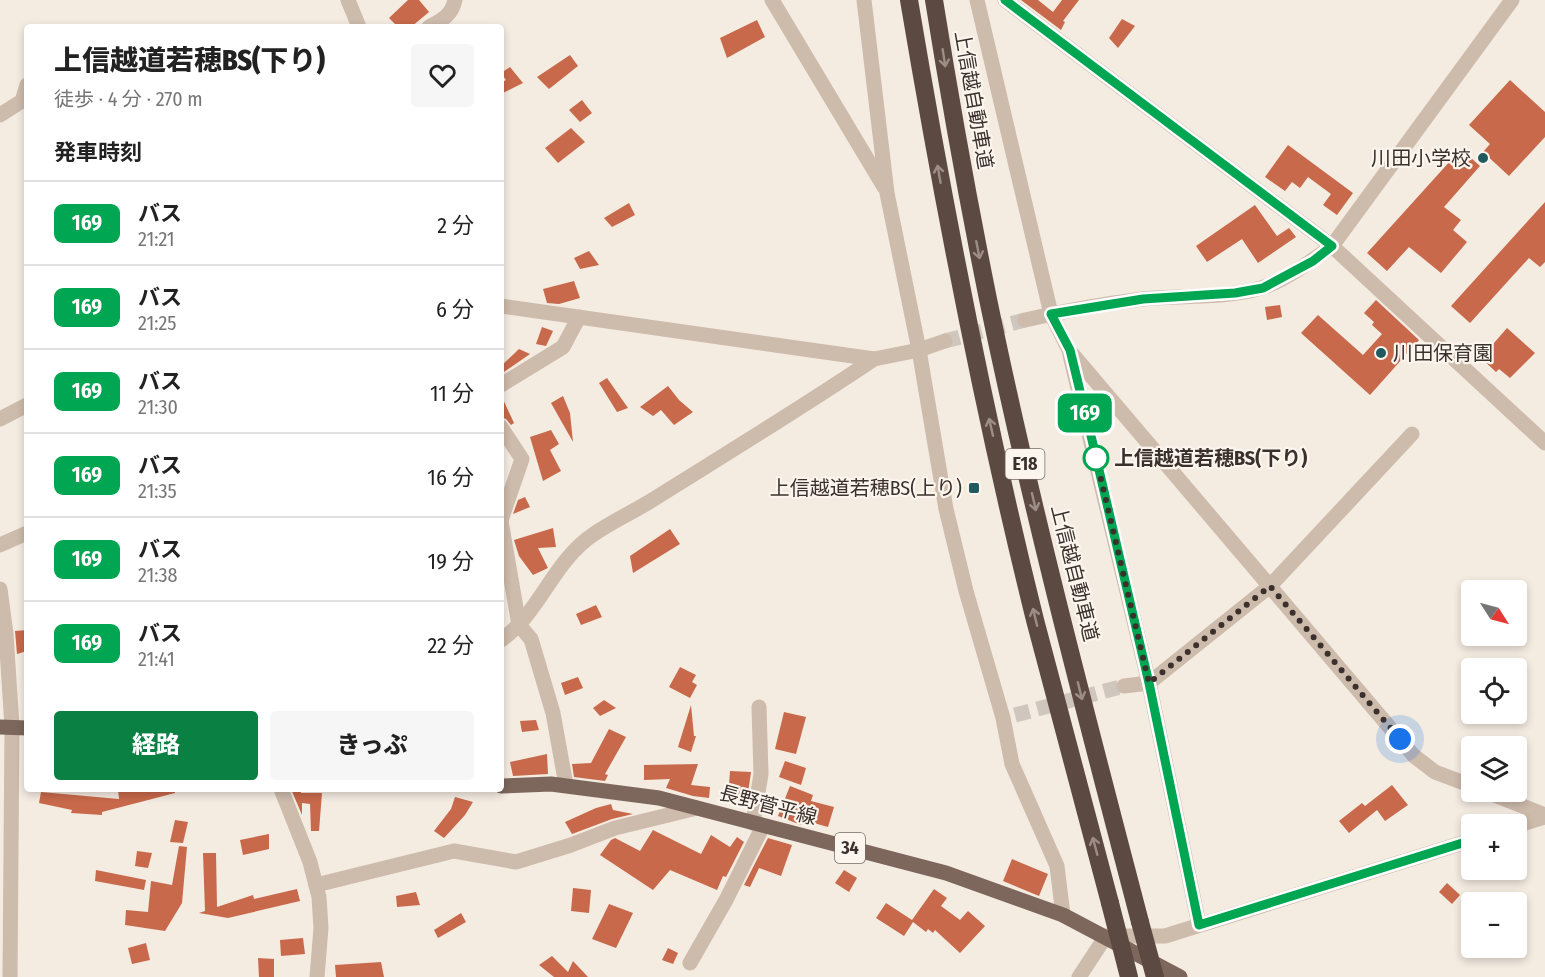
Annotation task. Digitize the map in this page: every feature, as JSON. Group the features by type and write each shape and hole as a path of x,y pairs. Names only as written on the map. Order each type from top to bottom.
{"highway":[{"name":"E18","path":"909,0 942,191 988,416 1035,620 1129,977"},
{"name":"上信越自動車道","path":"934,0 965,183 988,301 1039,523 1155,977"}],"main road":[{"name":"長野菅平線","path":"504,786 566,785 659,798 946,873 1063,915 1180,977"}],"street":[{"path":"348,0 358,24"},
{"path":"434,24 453,10 455,0"},
{"path":"772,0 887,193"},
{"path":"864,0 887,193 919,350 946,509 966,591 1009,716 1012,764 1057,866 1063,915"},
{"path":"977,0 1051,314 1070,350 1414,756 1435,772 1461,782"},
{"path":"1005,0 1332,246 1545,443"},
{"path":"1025,320 1143,299 1235,293 1263,288 1313,261 1332,246 1512,0"},
{"path":"0,115 22,101 24,95"},
{"path":"504,306 874,359 919,350 945,341"},
{"path":"504,383 563,346 579,317"},
{"path":"1070,350 1149,683 1199,925"},
{"path":"504,638 519,625 559,567 592,535 645,505 874,359"},
{"path":"0,419 24,407"},
{"path":"1124,686 1149,683 1270,586 1412,434"},
{"path":"504,435 522,459 504,512"},
{"path":"0,545 24,534"},
{"path":"504,538 519,625 531,639 553,713 566,785"},
{"path":"0,589 13,727 10,977"},
{"path":"690,963 726,900 758,824 761,774 759,707"},
{"path":"282,792 310,862 320,897 321,928 317,977"},
{"path":"1511,802 1545,816"},
{"path":"316,885 454,851 516,862 615,828 697,808"},
{"path":"1527,822 1545,816"},
{"path":"1079,977 1106,936 1165,936 1461,843"}],"building":[{"path":"408,0 419,0 429,12 415,24 395,24 389,18"},
{"path":"1021,0 1038,0 1053,12 1062,0 1079,0 1063,21 1065,22 1061,30"},
{"path":"1122,19 1135,26 1118,48 1109,38"},
{"path":"757,20 765,37 727,58 720,38"},
{"path":"570,55 578,66 549,89 537,77"},
{"path":"510,67 523,83 504,92 506,80 504,71"},
{"path":"1510,80 1545,112 1545,137 1509,176 1483,152 1490,144 1469,125"},
{"path":"582,100 592,113 580,122 569,110"},
{"path":"571,128 585,142 558,163 545,148"},
{"path":"1288,145 1353,193 1337,215 1323,205 1331,194 1308,177 1300,188 1292,182 1285,191 1265,177"},
{"path":"1461,149 1480,166 1444,207 1461,220 1453,230 1467,242 1441,273 1409,247 1387,271 1367,253"},
{"path":"1545,202 1545,262 1540,267 1529,258 1470,323 1451,306"},
{"path":"629,203 635,215 612,227 604,218"},
{"path":"1255,205 1277,236 1289,228 1296,237 1258,263 1242,239 1207,262 1196,246"},
{"path":"589,251 599,265 580,269 574,258"},
{"path":"574,281 580,298 559,304 547,303 543,289"},
{"path":"1376,300 1419,340 1370,395 1301,333 1318,315 1363,355 1382,334 1364,313"},
{"path":"1280,305 1282,317 1267,320 1265,307"},
{"path":"542,327 553,331 546,346 536,344"},
{"path":"1507,328 1535,353 1510,378 1499,369 1496,372 1481,358"},
{"path":"519,349 530,354 504,372 504,363"},
{"path":"607,378 628,408 617,412 599,383"},
{"path":"668,386 693,412 674,425 661,410 653,416 640,407"},
{"path":"563,396 570,413 573,442 551,403"},
{"path":"504,401 514,423 511,425 504,418"},
{"path":"551,430 559,444 550,450 561,471 543,481 530,437"},
{"path":"525,497 530,507 513,514 518,500"},
{"path":"553,528 556,547 538,548 548,568 533,575 519,556 514,540"},
{"path":"670,529 680,544 633,573 630,556"},
{"path":"596,605 602,617 581,625 576,614"},
{"path":"24,630 24,652 17,654 15,631"},
{"path":"680,667 696,675 692,682 697,685 690,698 669,687"},
{"path":"578,677 583,688 565,695 561,683"},
{"path":"604,700 616,708 600,716 593,708"},
{"path":"691,705 694,736 696,736 691,752 678,747"},
{"path":"784,712 806,717 796,754 775,749"},
{"path":"536,720 539,730 522,732 520,721"},
{"path":"609,729 626,737 605,774 608,775 605,781 574,777 572,764 591,763"},
{"path":"547,754 548,774 513,776 510,762"},
{"path":"785,761 806,768 801,785 779,777"},
{"path":"698,764 691,785 710,787 709,798 666,788 670,779 644,780 644,765"},
{"path":"730,771 751,772 747,800 728,799"},
{"path":"1392,785 1408,805 1385,821 1377,810 1349,833 1339,821 1362,803 1365,806"},
{"path":"790,786 813,795 811,801 834,807 828,827 803,820 801,825 778,816"},
{"path":"41,792 119,799 118,792 175,792 102,812 102,815 71,813 72,810 39,803"},
{"path":"292,792 322,793 319,831 311,831 310,804 302,803 302,815"},
{"path":"455,797 473,802 465,815 444,838 434,831 451,809"},
{"path":"611,804 613,810 633,814 572,834 565,822 596,808"},
{"path":"175,820 188,822 183,843 170,842"},
{"path":"653,830 701,854 711,835 730,847 737,837 744,842 717,890 670,870 653,890 600,855 615,838 640,851"},
{"path":"269,834 269,849 243,855 240,840"},
{"path":"768,838 792,845 781,876 759,868 750,887 744,885"},
{"path":"179,846 187,847 182,903 165,931 125,925 126,910 148,912 151,881 172,885"},
{"path":"137,851 152,853 148,868 135,866"},
{"path":"203,853 216,853 217,907 253,895 254,899 297,889 300,901 228,918 199,913 205,911"},
{"path":"1012,859 1048,874 1039,896 1003,881"},
{"path":"96,870 146,880 144,890 95,881"},
{"path":"844,870 857,878 849,892 835,883"},
{"path":"1447,883 1460,895 1452,904 1439,892"},
{"path":"573,888 591,890 589,913 571,911"},
{"path":"934,889 947,898 941,906 960,920 968,911 985,926 960,953 935,930 933,933 928,929 926,932 913,922 904,936 876,918 886,903 912,920"},
{"path":"416,892 420,905 397,907 396,896"},
{"path":"609,904 633,913 616,948 592,939"},
{"path":"461,913 466,922 438,938 434,930"},
{"path":"303,938 305,954 281,956 280,940"},
{"path":"146,943 150,960 132,964 128,948"},
{"path":"668,948 678,953 673,964 662,960"},
{"path":"552,956 568,972 573,961 588,977 554,977 539,965"},
{"path":"258,958 274,959 274,977 259,977"},
{"path":"381,962 384,977 336,977 335,965"}],"tunnel":[{"path":"945,341 1025,320"},
{"path":"1015,715 1124,686"}],"bus line":[{"name":"169","path":"1005,0 1332,246 1313,261 1263,288 1235,293 1143,299 1051,314 1070,350 1092,440 1149,683 1199,925 1461,843"}],"place":[{"name":"川田小学校","path":"1483,158"},
{"name":"川田保育園","path":"1381,353"},
{"name":"上信越道若穂BS(下り)","path":"1096,458"},
{"name":"上信越道若穂BS(上り)","path":"974,488"}],"route":[{"path":"1096,458 1149,683 1270,586 1400,739"}]}
